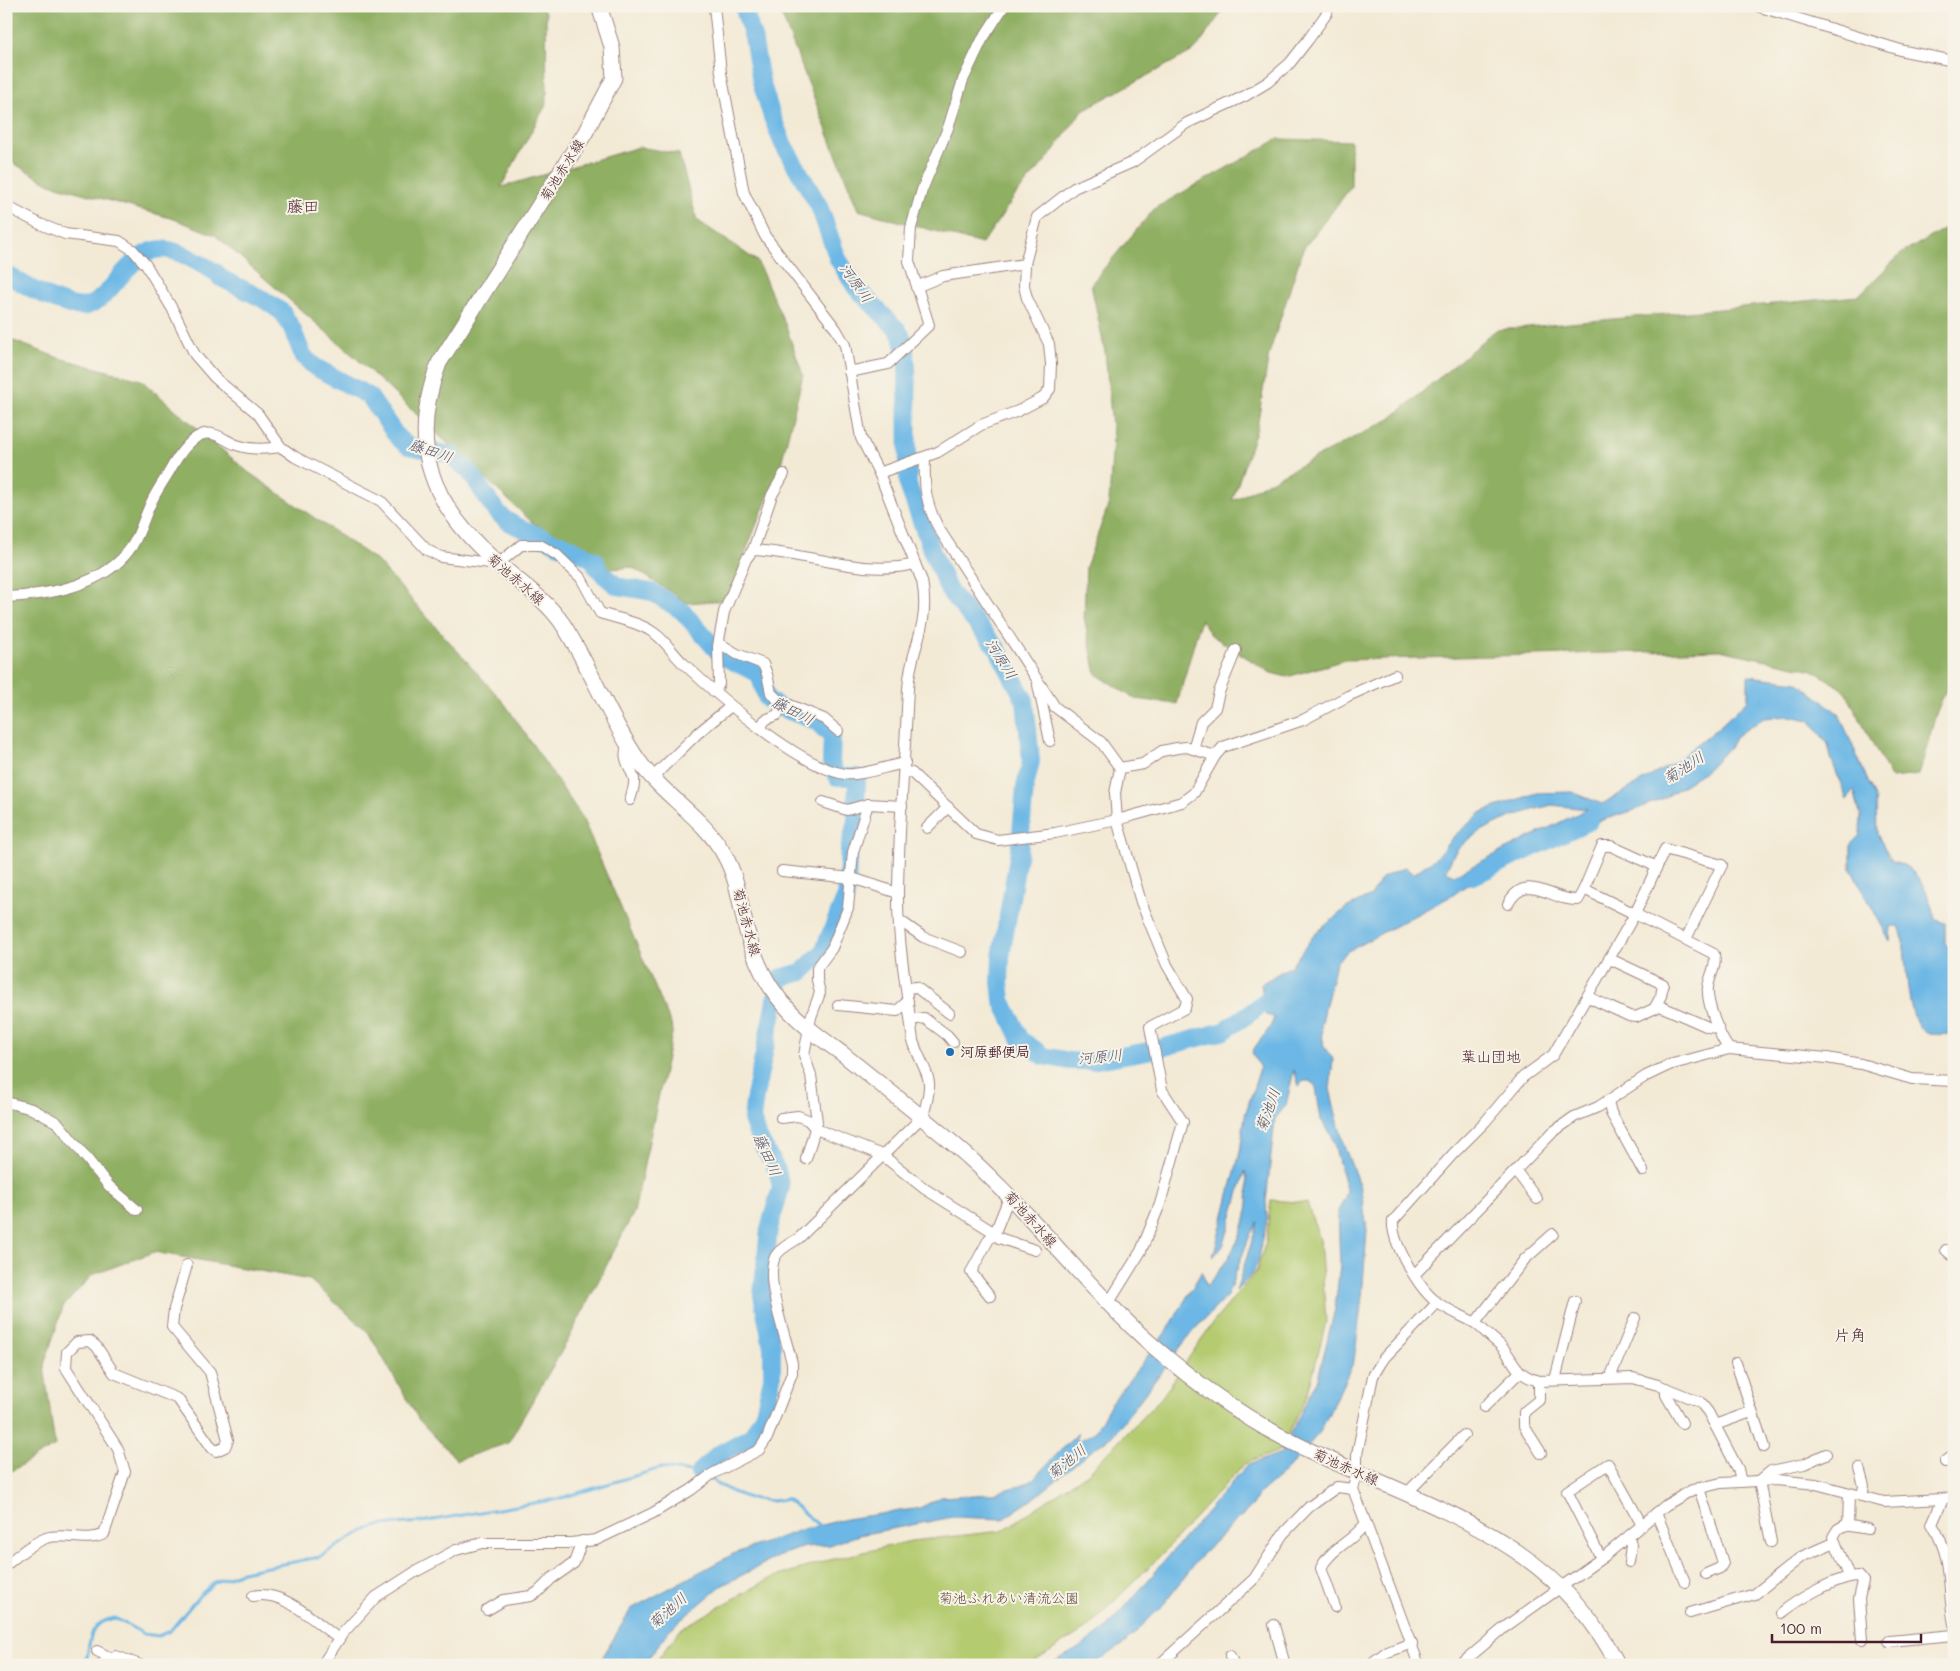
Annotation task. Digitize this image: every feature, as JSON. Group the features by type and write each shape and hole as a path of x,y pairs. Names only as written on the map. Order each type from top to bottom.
{"main road":[{"name":"菊池赤水線","path":"599,6 612,47 614,78 570,156 440,363 425,407 428,467 439,494 452,516 472,540 498,564 525,584 559,618 586,662 628,744 652,778 706,830 722,849 732,869 740,892 747,932 765,979 786,1007 808,1028 923,1116 1010,1195 1108,1304 1189,1376 1253,1421 1331,1460 1468,1521 1505,1542 1530,1559 1562,1587 1606,1642 1618,1665"}],"street":[{"path":"322,1665 339,1639 376,1597 456,1550 482,1543 596,1540 653,1513 691,1490 712,1474 759,1450 767,1438 792,1373 792,1363 772,1282 772,1268 776,1255 799,1238 923,1116 930,1093 931,1082 913,1041 899,920 898,893 909,672 926,612 923,589 879,473 861,438 845,345 836,329 765,236 744,193 722,73 714,6"},
{"path":"849,372 888,364 929,325 909,261 912,228 922,190 948,128 962,80 982,40 1004,6"},
{"path":"879,473 926,457 980,426 1043,398 1050,389 1051,364 1049,344 1027,298 1024,286 1025,264 1037,217 1074,188 1133,162 1187,123 1245,96 1268,82 1290,63 1327,13 1328,6"},
{"path":"1757,6 1904,51 1954,61"},
{"path":"6,206 40,224 65,234 118,240 133,250 146,265 173,310 195,355 216,378 258,414 281,447 295,457 381,500 427,550 441,557 498,564 521,544 540,544 557,555 581,578 600,614 638,624 655,633 680,661 714,692 796,753 826,770 847,774 904,767 976,834 998,840 1055,833 1117,820 1182,802 1194,793 1222,747 1303,720 1348,696 1394,675"},
{"path":"916,287 943,276 1025,264"},
{"path":"6,597 45,593 90,580 117,564 132,547 150,504 173,465 190,443 202,434 213,433 240,446 265,449 281,447"},
{"path":"926,457 924,481 928,509 970,578 1055,707 1101,742 1120,768 1114,793 1117,820 1141,902 1167,965 1186,999 1185,1008 1150,1027 1158,1075 1170,1104 1183,1122 1160,1204 1144,1243 1108,1304"},
{"path":"714,692 719,684 719,643 724,612 746,559 753,550 772,495 784,474"},
{"path":"753,550 774,551 857,566 903,567 915,564"},
{"path":"719,643 737,654 762,664 767,674 771,693 785,704 824,719 838,731"},
{"path":"1193,749 1202,722 1215,708 1219,692 1236,650"},
{"path":"1039,681 1038,687 1050,740"},
{"path":"760,727 765,720 777,714 785,704"},
{"path":"652,778 698,733 731,706"},
{"path":"628,744 624,752 626,764 634,778 630,800"},
{"path":"1120,768 1142,764 1162,751 1188,747 1215,756"},
{"path":"823,802 847,810 868,804 902,806"},
{"path":"806,1159 816,1129 811,1074 804,1055 808,1028 820,992 816,980 818,968 832,948 848,908 853,852 868,804"},
{"path":"928,828 948,807"},
{"path":"1508,904 1512,896 1525,890 1539,888 1568,901 1578,900 1602,846 1611,846 1657,867"},
{"path":"1686,939 1722,865 1666,849 1635,914 1553,1055 1523,1076 1486,1122 1453,1154 1393,1221 1392,1229 1402,1255 1437,1302 1474,1323 1501,1346 1525,1377 1539,1381 1633,1378 1666,1388 1700,1402 1715,1425 1738,1469 1741,1482"},
{"path":"782,871 852,878 898,893"},
{"path":"1584,889 1714,954 1716,964 1708,990 1718,1028 1723,1042 1729,1050"},
{"path":"899,920 923,937 962,952"},
{"path":"1610,959 1663,984 1661,996 1654,1009"},
{"path":"906,988 916,987 949,1013"},
{"path":"1588,997 1629,1016 1636,1017 1660,1006 1708,1027 1718,1028"},
{"path":"838,1005 897,1011 908,1001"},
{"path":"910,1020 924,1018 948,1034 953,1042"},
{"path":"1415,1274 1553,1132 1574,1117 1608,1101 1646,1076 1669,1065 1729,1050 1827,1058 1862,1064 1912,1079 1954,1081"},
{"path":"1608,1101 1611,1113 1643,1171"},
{"path":"6,1102 32,1109 58,1123 109,1186 137,1210"},
{"path":"780,1118 798,1116 808,1120 816,1129 882,1155 925,1189 994,1235 1034,1250"},
{"path":"1516,1171 1537,1199"},
{"path":"990,1296 971,1272 989,1239 994,1235 1010,1195"},
{"path":"1474,1323 1525,1259 1553,1234"},
{"path":"6,1564 32,1545 46,1538 93,1537 104,1534 122,1482 125,1472 118,1449 66,1368 67,1352 77,1342 90,1341 97,1346 114,1373 178,1399 212,1448 216,1451 225,1447 228,1440 210,1372 172,1327 174,1309 187,1265"},
{"path":"1555,1380 1575,1300"},
{"path":"1419,1665 1353,1489 1358,1472 1357,1454 1374,1376 1384,1358 1437,1302"},
{"path":"1614,1378 1612,1373 1635,1318"},
{"path":"1736,1363 1764,1447"},
{"path":"1484,1407 1520,1372"},
{"path":"1539,1381 1539,1400 1524,1412 1524,1426 1541,1453"},
{"path":"1666,1388 1666,1395 1682,1423"},
{"path":"1715,1425 1751,1412"},
{"path":"1406,1494 1464,1435"},
{"path":"1759,1481 1770,1471 1804,1464 1826,1454"},
{"path":"1602,1558 1567,1491 1608,1464 1642,1525"},
{"path":"1859,1468 1864,1486 1862,1496"},
{"path":"1759,1481 1771,1542"},
{"path":"1460,1665 1505,1626 1602,1558 1656,1513 1692,1490 1721,1483 1759,1481 1802,1482 1884,1502 1943,1499 1954,1496"},
{"path":"1159,1665 1254,1579 1283,1534 1309,1507 1337,1487 1353,1489"},
{"path":"1699,1488 1724,1563 1720,1568 1706,1574"},
{"path":"1848,1526 1849,1494"},
{"path":"1943,1499 1932,1524 1944,1543 1948,1557 1954,1624"},
{"path":"1656,1513 1685,1582"},
{"path":"1335,1607 1321,1568 1325,1559 1359,1533 1366,1523"},
{"path":"1849,1576 1833,1537 1838,1530 1848,1526 1868,1529"},
{"path":"1629,1536 1631,1545 1629,1562"},
{"path":"487,1610 504,1600 531,1596 538,1592 551,1579 574,1563 582,1541"},
{"path":"1690,1613 1755,1594 1801,1558 1835,1542"},
{"path":"1781,1613 1792,1603 1849,1576 1860,1576 1863,1581 1859,1599 1862,1640"},
{"path":"253,1596 273,1595 287,1600 339,1639"},
{"path":"1274,1625 1284,1665"},
{"path":"1889,1641 1954,1635"},
{"path":"1369,1665 1384,1653 1412,1643"},
{"path":"97,1651 109,1658"},
{"path":"100,1665 109,1658 116,1656 140,1665"}],"green space":[{"path":"6,6 541,6 546,13 547,103 501,187 639,147 679,154 697,220 757,261 785,324 803,375 780,468 749,543 729,600 687,603 632,567 611,569 532,522 356,358 215,235 174,219 50,184 6,159"},
{"path":"778,6 1226,6 1195,50 1083,110 1048,158 1015,196 982,244 858,210"},
{"path":"1278,139 1351,141 1351,187 1303,249 1269,354 1257,428 1232,501 1390,419 1496,330 1858,296 1901,254 1954,223 1954,670 1936,714 1919,775 1891,778 1845,691 1813,670 1720,650 1345,660 1287,677 1271,673 1211,635 1201,619 1177,704 1135,699 1096,674 1084,617 1086,567 1109,503 1113,437 1105,352 1091,284 1155,208"},
{"path":"6,338 56,357 141,380 248,472 377,561 505,704 582,817 673,1029 634,1212 568,1340 508,1443 457,1460 419,1420 368,1332 310,1280 154,1252 92,1275 63,1307 44,1365 55,1446 6,1474"},
{"name":"菊池ふれあい清流公園","path":"1271,1200 1307,1203 1320,1240 1326,1322 1308,1393 1281,1450 1244,1464 1163,1553 1087,1628 1029,1665 653,1665 682,1628 771,1578 830,1560 911,1541 1002,1531 1088,1473 1162,1397 1212,1324 1257,1270 1266,1241"}],"water":[{"path":"1748,676 1798,682 1839,714 1876,800 1877,834 1892,861 1901,864 1916,875 1926,891 1935,919 1945,923 1945,943 1954,954 1954,1034 1930,1034 1921,1029 1914,1018 1910,1003 1899,926 1891,926 1890,941 1851,869 1851,844 1860,835 1861,817 1854,790 1847,800 1831,758 1828,744 1809,720 1789,716 1764,718 1736,736 1732,744 1708,769 1666,797 1635,810 1524,844 1453,895 1348,951 1336,962 1321,1026 1324,1047 1333,1059 1330,1089 1343,1143 1361,1190 1367,1230 1362,1298 1354,1361 1320,1432 1287,1470 1258,1495 1253,1505 1202,1554 1164,1604 1125,1643 1093,1665 1048,1665 1081,1647 1108,1627 1246,1466 1281,1453 1318,1378 1335,1309 1340,1265 1338,1211 1347,1193 1332,1136 1321,1120 1316,1087 1311,1081 1304,1081 1299,1086 1294,1070 1286,1105 1275,1119 1266,1201 1267,1219 1258,1262 1252,1274 1236,1291 1258,1222 1250,1235 1227,1296 1193,1331 1112,1436 1087,1454 1037,1496 1003,1519 953,1517 859,1535 830,1545 805,1547 783,1554 721,1586 669,1630 644,1665 598,1665 631,1609 733,1554 801,1530 846,1519 920,1508 941,1497 992,1494 1030,1482 1078,1433 1077,1442 1095,1432 1110,1405 1169,1328 1202,1271 1206,1286 1226,1261 1241,1233 1248,1202 1248,1186 1245,1171 1224,1244 1213,1257 1240,1152 1245,1115 1260,1068 1252,1053 1270,1027 1274,1017 1266,1015 1261,984 1292,965 1314,935 1346,908 1371,896 1382,878 1405,867 1413,874 1437,857 1453,837 1482,812 1537,793 1572,792 1602,804 1672,764 1719,727 1748,700","holes":["1552,805 1587,809 1454,875 1446,871 1455,852 1467,841 1502,821"]}],"waterway":[{"name":"河原川","path":"743,6 753,37 761,81 772,117 783,144 819,206 838,259 856,288 897,329 903,339 907,367 908,485 933,554 949,591 997,648 1025,701 1031,761 1025,787 1020,845 1001,957 1000,982 1002,1000 1021,1040 1044,1056 1069,1061 1092,1061 1153,1050 1224,1031 1283,990"},
{"name":"藤田川","path":"6,274 57,301 78,307 87,306 109,291 128,268 140,258 151,251 161,249 185,256 217,273 219,277 263,299 282,312 292,328 303,356 315,367 369,396 398,438 408,446 452,455 473,476 500,515 512,524 559,545 561,543 596,561 596,566 617,586 652,592 682,611 722,656 759,674 767,699 781,708 816,721 832,737 831,763 837,777 857,777 856,821 849,850 846,896 823,952 802,972 780,978 755,1096 752,1119 759,1139 777,1170 781,1187 769,1229 762,1295 772,1347 772,1378 764,1413 752,1436 717,1455 699,1473"},
{"name":"菊池川","path":"1473,876 1589,821"},
{"path":"77,1665 87,1657 93,1631 107,1620 115,1618 144,1634 158,1636 170,1631 200,1595 215,1582 242,1572 319,1557 361,1532 381,1525 421,1522 558,1499 661,1468 699,1473 732,1492 749,1498 772,1501 787,1499 822,1528"}],"place":[{"name":"河原郵便局","path":"950,1052"}],"district":[{"name":"藤田","path":"303,206"},
{"name":"葉山団地","path":"1491,1057"},
{"name":"片角","path":"1850,1335"}]}
